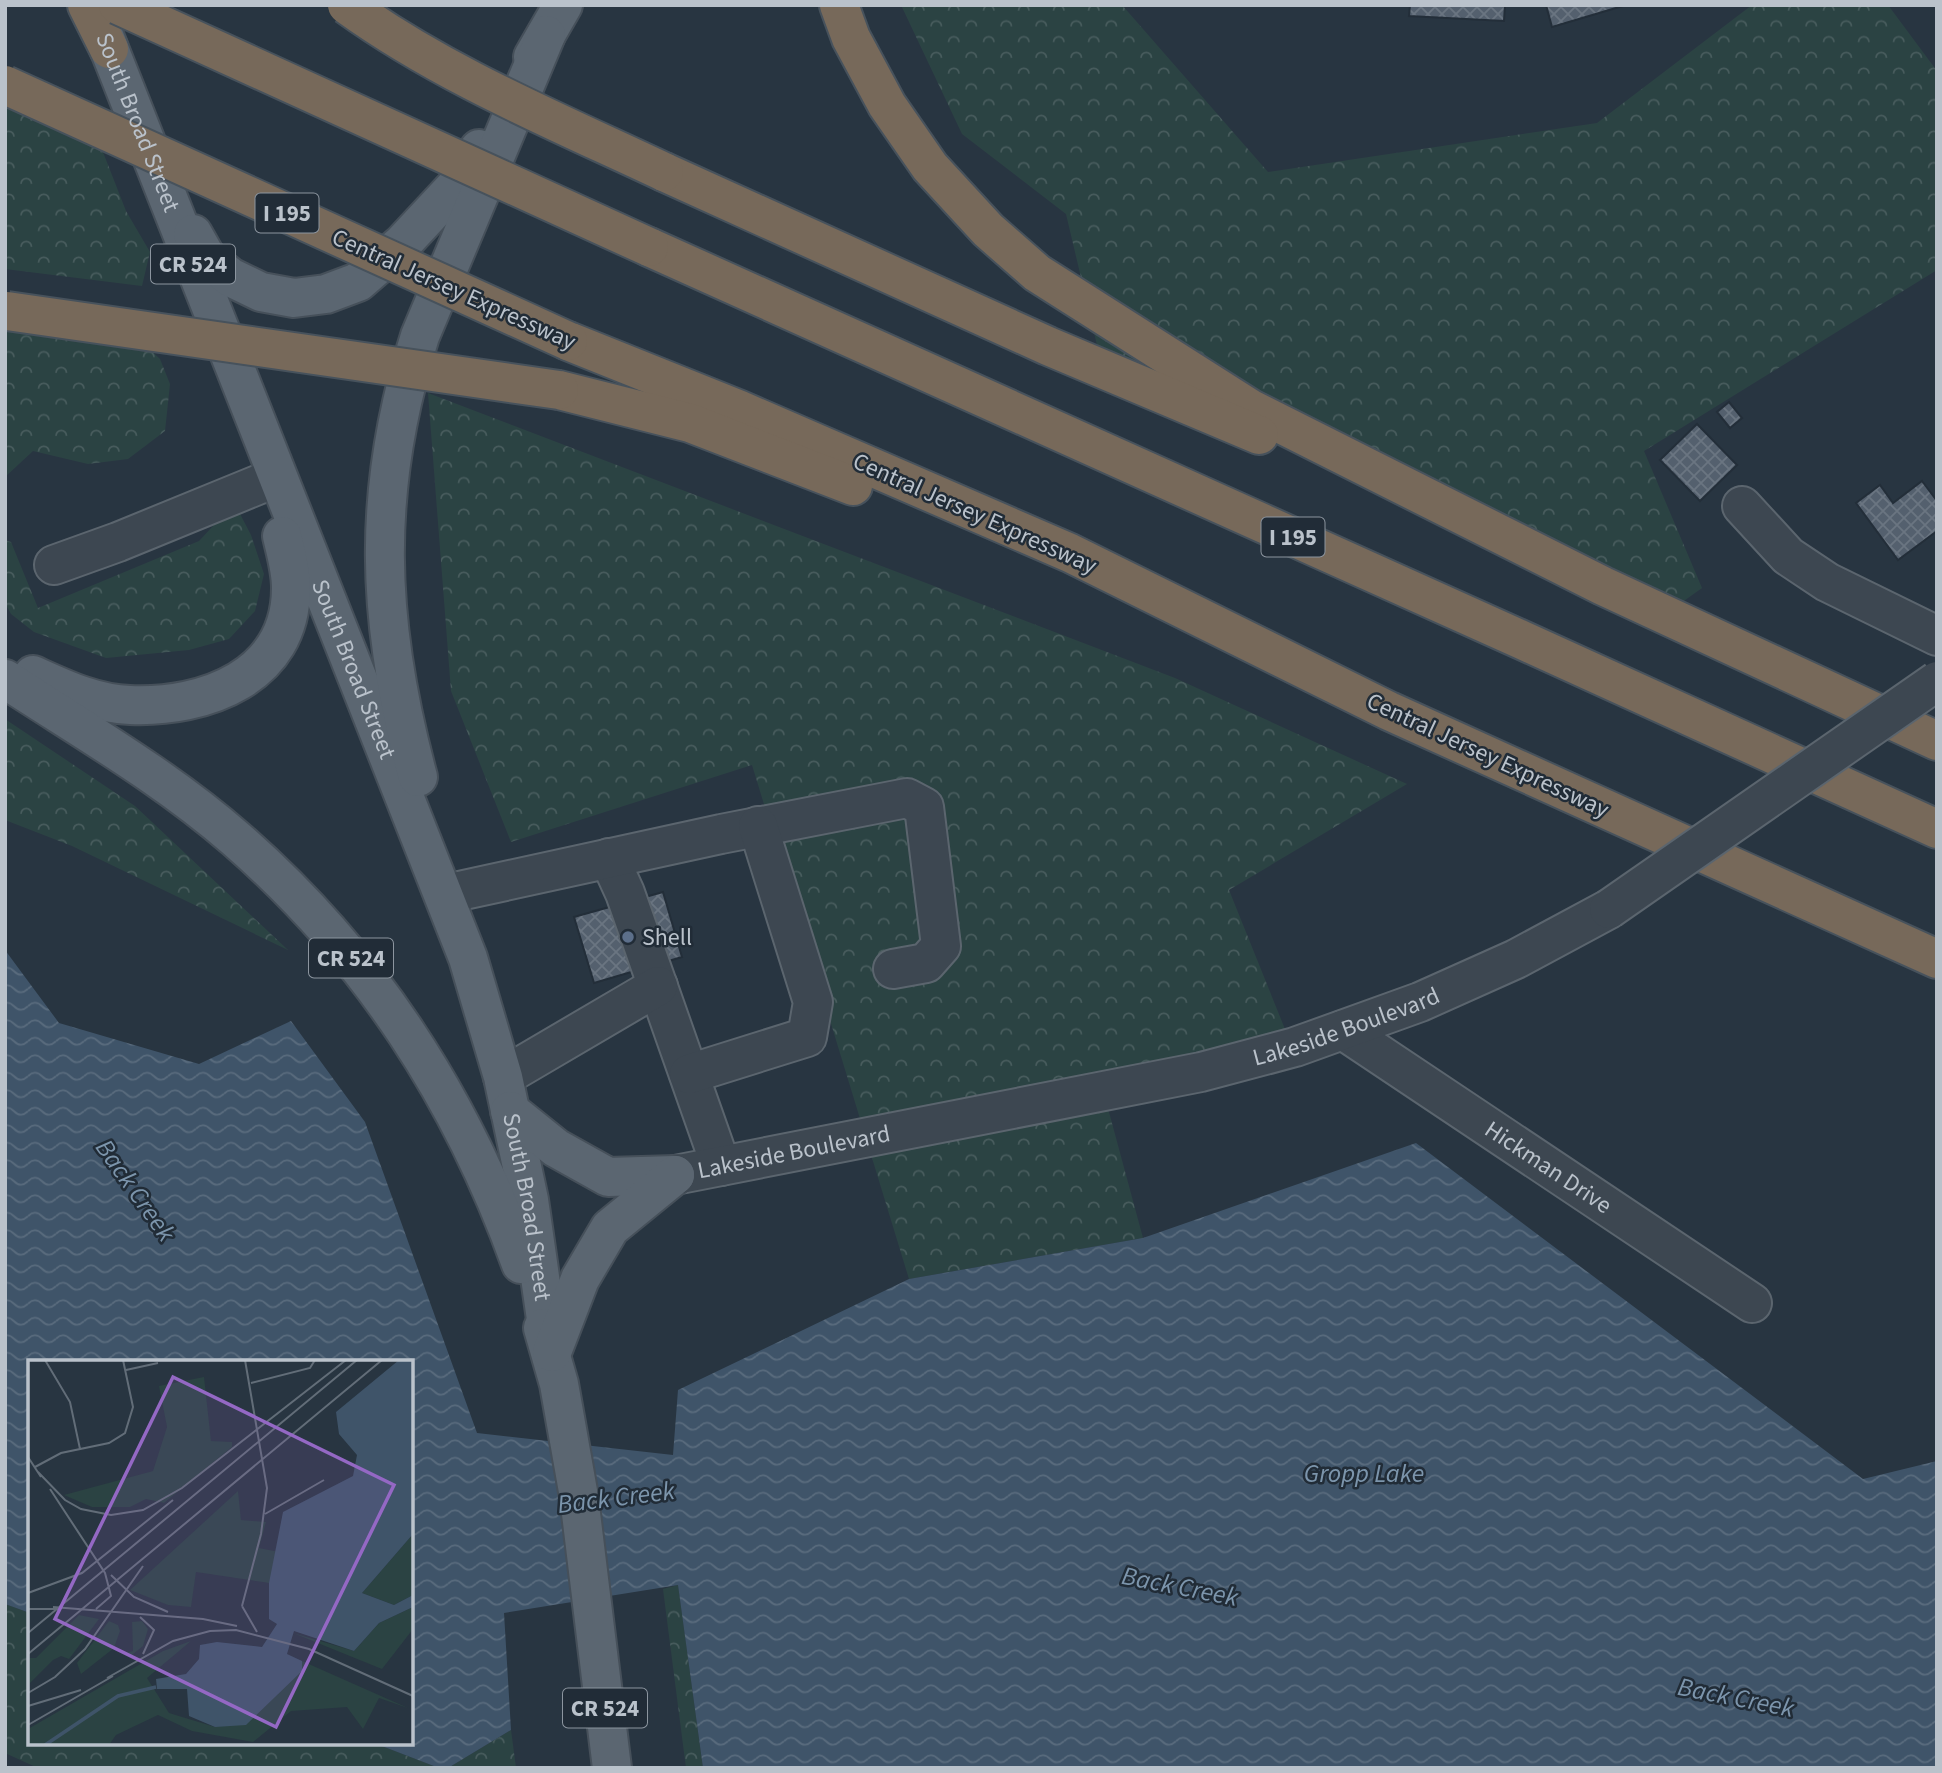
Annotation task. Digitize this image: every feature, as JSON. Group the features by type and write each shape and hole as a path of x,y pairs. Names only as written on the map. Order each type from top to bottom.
{"highway":[{"path":"89,5 109,50"},
{"name":"I 195","path":"118,5 1937,829"},
{"path":"347,5 387,32 480,85 664,172 1048,346 1535,552"},
{"path":"839,5 851,38 887,105 930,167 988,230 1037,273 1251,409 1535,552 1937,741"},
{"name":"Central Jersey Expressway","path":"5,85 568,341 740,410 1070,552 1389,712 1937,959"},
{"path":"6,310 559,390 690,423 987,537 1070,552"}],"main road":[{"path":"157,172 206,257 230,277 261,292 294,298 326,294 358,282 402,244 457,185 554,20"},
{"path":"468,958 407,738 395,683 385,595 385,514 393,442 404,387 420,336 554,20"},
{"name":"South Broad Street","path":"109,50 468,958 507,1094 529,1200 555,1369 579,1497 612,1768"},
{"path":"5,664 83,697 128,705 174,704 219,693 246,678 270,654 285,626 291,591 290,565 279,526 277,477"},
{"name":"South Broad Street","path":"5,679 169,786 235,838 309,909 364,973 414,1042 465,1130 500,1206 555,1369"},
{"path":"507,1094 556,1148 608,1177 675,1175"},
{"path":"555,1369 580,1279 610,1228 675,1175"}],"street":[{"path":"54,565 277,477"},
{"path":"1742,506 1788,556 1828,582 1937,636"},
{"name":"Lakeside Boulevard","path":"675,1175 1201,1072 1295,1047 1420,1002 1516,959 1609,909 1937,681"},
{"path":"450,893 907,798 924,807 941,946 926,963 893,969"},
{"path":"689,1074 807,1037 813,1002 758,827"},
{"path":"609,858 625,893 721,1166"},
{"path":"507,1094 657,986"},
{"name":"Hickman Drive","path":"1343,1030 1752,1303"}],"green space":[{"path":"901,5 1122,5 1268,172 1597,123 1752,5 1888,5 1937,71 1937,270 1644,451 1702,588 1674,608 1097,345 1066,214 962,134"},
{"path":"5,105 101,147 126,211 150,252 142,286 5,269"},
{"path":"5,325 143,343 160,359 170,384 165,431 128,459 88,464 33,451 5,477"},
{"path":"428,393 1175,678 1407,784 1229,890 1297,1059 1106,1101 1143,1238 909,1279 752,765 511,842 451,691"},
{"path":"229,509 239,512 251,535 264,574 255,611 229,639 189,650 106,658 34,632 11,614 5,603 5,540 11,542 38,608 199,541"},
{"path":"5,719 135,806 288,950 72,846 5,820"},
{"path":"678,1585 703,1768 686,1768 663,1589"},
{"path":"5,1604 28,1612 28,1745 379,1745 439,1768 38,1768 5,1753"},
{"path":"511,1730 516,1768 448,1768"}],"water":[{"name":"Gropp Lake","path":"5,950 59,1023 199,1064 291,1021 365,1122 477,1433 673,1455 678,1390 909,1279 1143,1238 1416,1143 1863,1479 1937,1461 1937,1768 703,1768 678,1585 504,1613 511,1730 448,1768 439,1768 379,1745 413,1745 413,1360 28,1360 28,1612 5,1604"}],"building":[{"path":"1410,5 1505,5 1504,21 1409,16"},
{"path":"1546,5 1626,5 1552,27"},
{"path":"1729,402 1742,418 1730,428 1717,412"},
{"path":"1697,424 1737,465 1700,501 1660,460"},
{"path":"1922,481 1937,501 1937,531 1898,560 1856,503 1880,485 1893,503"},
{"name":"Shell","path":"663,892 682,957 594,983 574,917"}],"place":[{"name":"Shell","path":"628,937"}],"water label":[{"name":"Back Creek","path":"136,1190"},
{"name":"Back Creek","path":"616,1497"},
{"name":"Back Creek","path":"1180,1586"},
{"name":"Back Creek","path":"1736,1697"}]}
